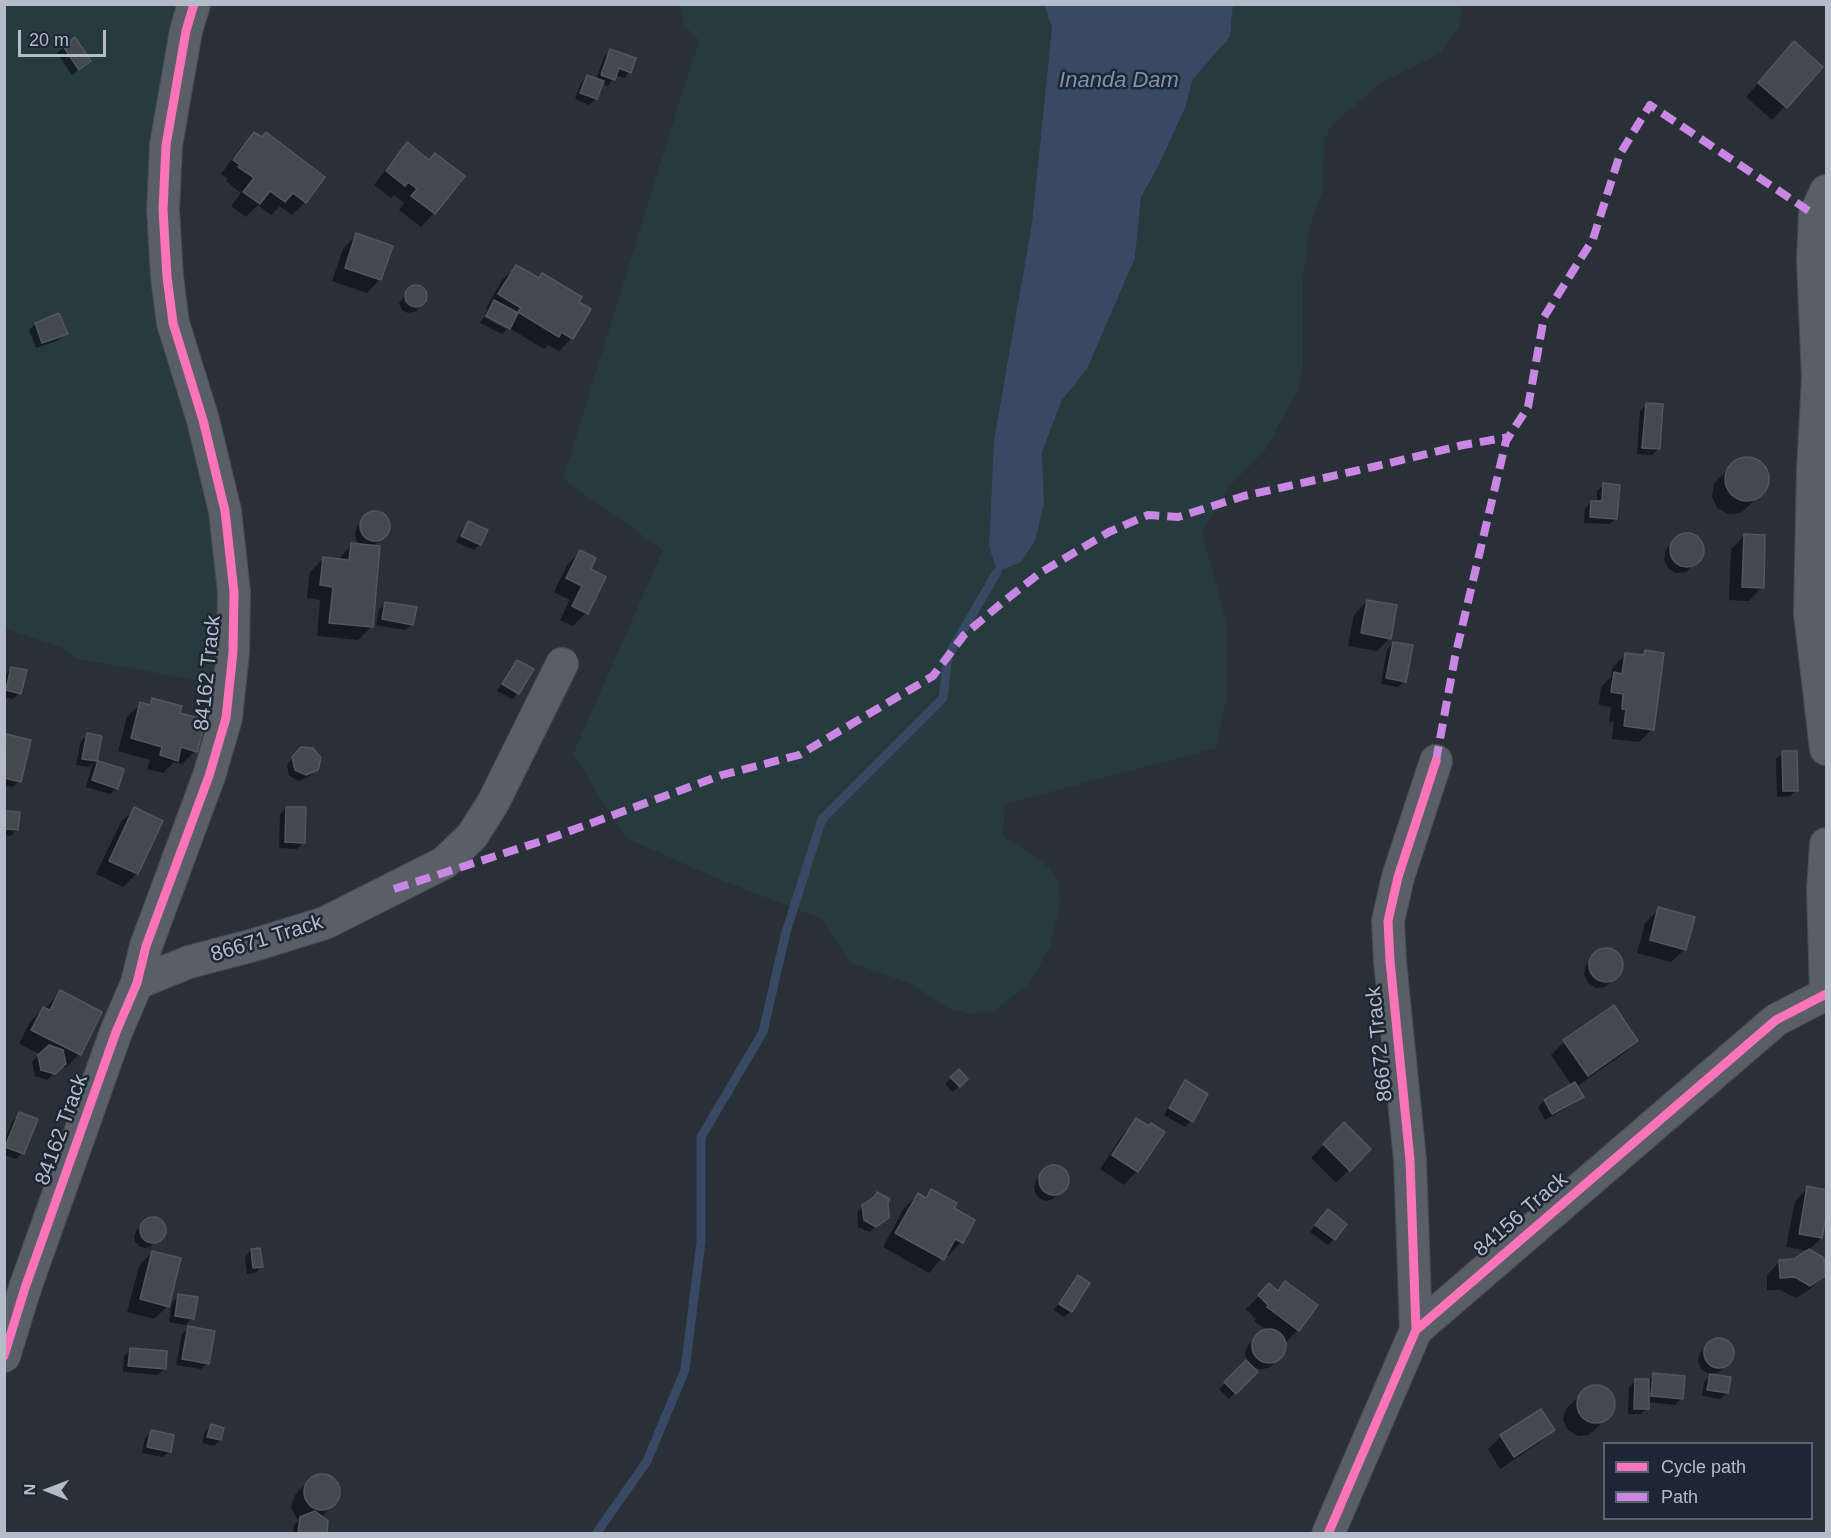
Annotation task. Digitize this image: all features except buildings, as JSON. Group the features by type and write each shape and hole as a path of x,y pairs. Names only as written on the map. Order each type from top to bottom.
{"street":[{"name":"84162 Track","path":"4,1356 71,1157 116,1032 137,983 146,946 209,776 226,718 232,652 234,592 225,511 203,420 174,323 167,277 163,210 166,145 186,31 194,4"},
{"path":"1827,191 1815,215 1813,261 1818,378 1813,470 1810,613 1827,749"},
{"name":"86671 Track","path":"137,983 189,962 325,923 444,863 472,836 493,803 561,664"},
{"name":"86672 Track","path":"1416,1330 1410,1160 1388,921 1398,877 1436,761"},
{"name":"84156 Track","path":"1328,1533 1416,1330 1776,1020 1826,994 1822,890 1827,844"}],"green space":[{"path":"5,5 180,5 147,175 146,224 161,330 200,461 212,520 224,620 221,684 76,659 62,648 5,629"},
{"path":"680,5 1044,5 1052,27 1048,69 1032,223 994,440 989,546 1044,503 1042,452 1062,400 1087,369 1135,258 1141,197 1158,167 1185,108 1193,79 1230,37 1233,5 1462,5 1460,26 1441,53 1379,84 1332,125 1324,140 1323,190 1309,228 1303,277 1303,368 1298,389 1266,449 1229,486 1202,532 1226,621 1226,700 1216,748 1005,804 1003,836 1046,865 1059,881 1060,904 1050,946 1029,985 993,1011 970,1014 948,1008 910,983 851,963 822,919 721,880 626,838 573,754 663,550 563,479 700,41 684,25"}],"water":[{"name":"Inanda Dam","path":"1044,5 1233,5 1230,37 1193,79 1185,108 1158,167 1141,197 1135,258 1087,369 1062,400 1042,452 1044,503 1035,541 1021,562 997,572 989,546 994,440 1032,223 1052,27"}],"waterway":[{"path":"596,1534 647,1461 685,1370 701,1242 701,1137 763,1032 786,932 822,819 943,698 948,656 997,572"}],"marked path":[{"path":"1436,761 1455,657 1506,441 1528,407 1544,317 1593,239 1620,154 1650,105 1815,215"},
{"path":"394,889 548,839 722,775 799,755 933,676 964,635 1040,573 1109,532 1148,515 1178,517 1244,496 1463,445 1509,437"}],"cycle path":[{"path":"4,1356 25,1288 116,1032 137,983 146,946 209,776 226,718 233,652 234,592 225,511 203,420 173,323 167,277 163,210 166,145 186,31 194,4"},
{"path":"1416,1330 1410,1160 1388,921 1398,877 1436,761"},
{"path":"1328,1534 1416,1330 1776,1020 1826,994"}]}
